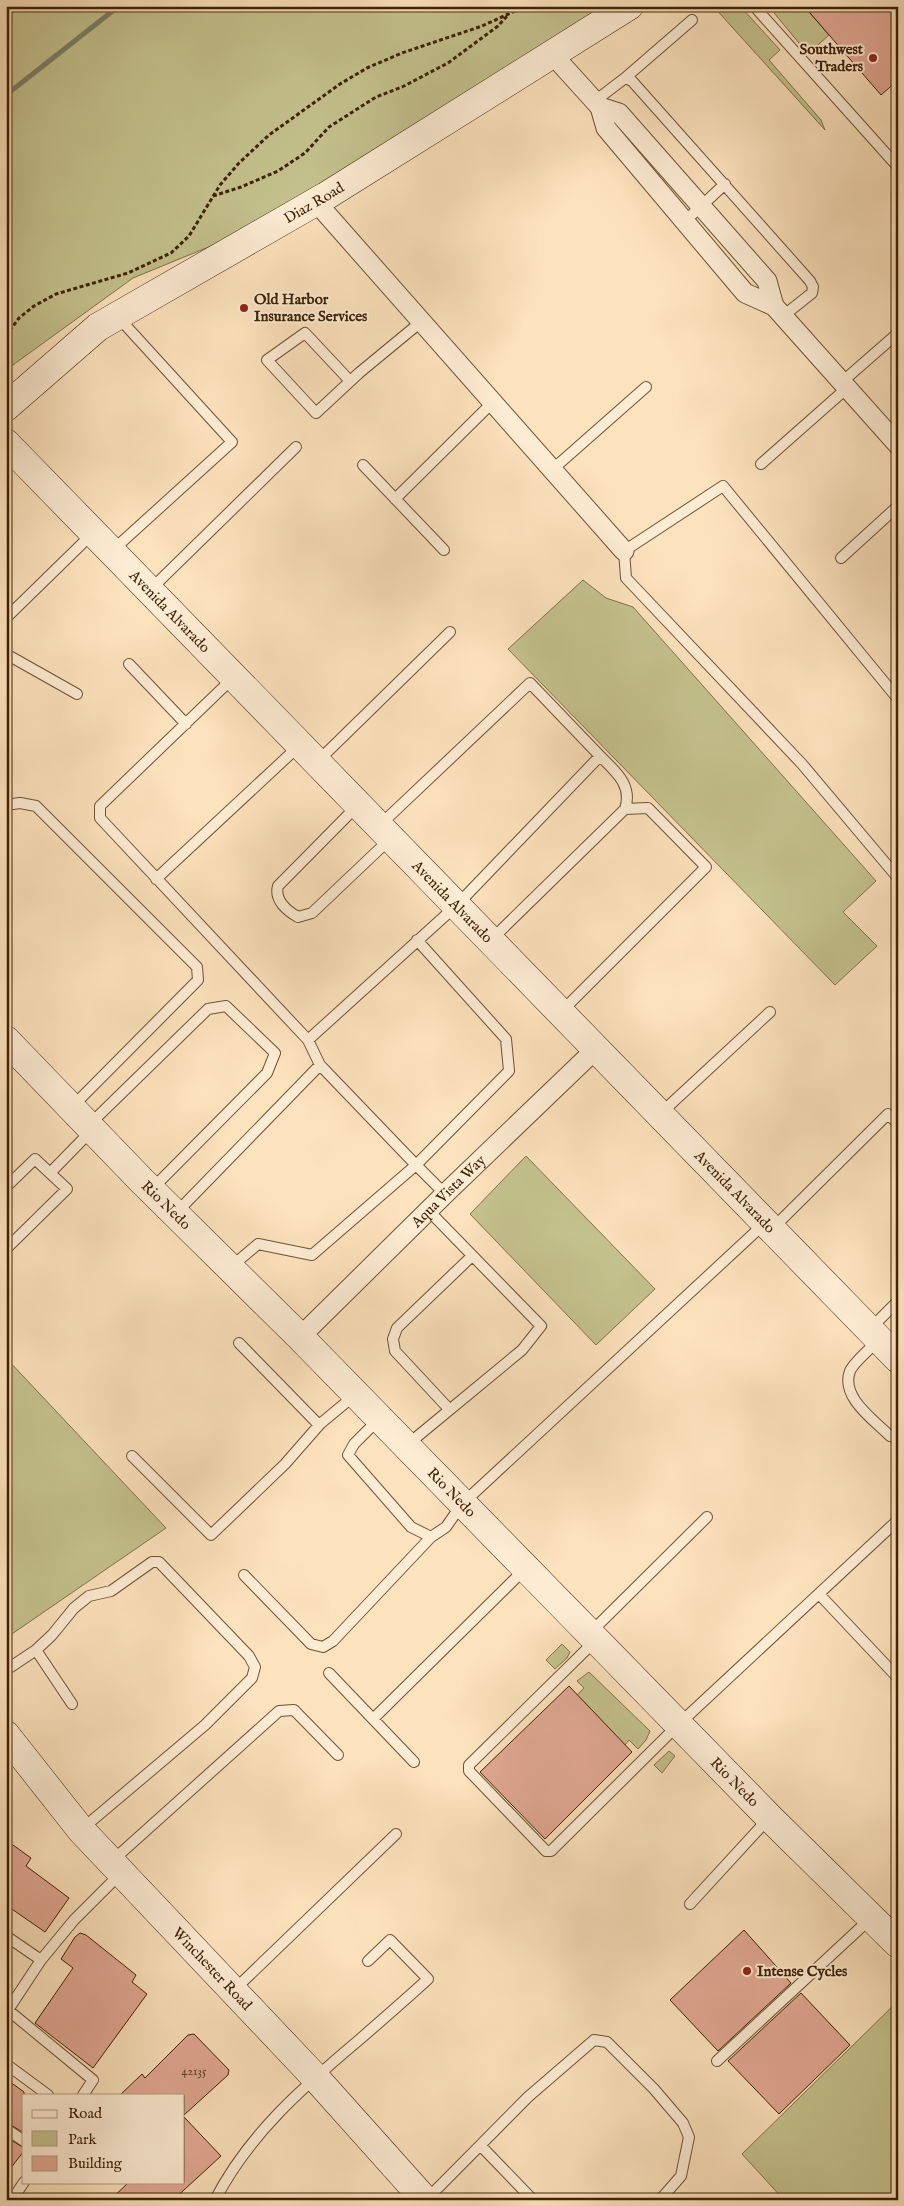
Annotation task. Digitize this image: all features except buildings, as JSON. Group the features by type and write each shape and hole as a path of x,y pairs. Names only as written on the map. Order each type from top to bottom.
{"street":[{"name":"Diaz Road","path":"6,407 98,327 316,202 629,6"},
{"path":"552,54 598,104 606,128 745,292 778,311 898,445"},
{"path":"598,104 619,113 767,281 778,311"},
{"path":"316,202 624,551"},
{"name":"Avenida Alvarado","path":"6,443 898,1359"},
{"name":"Rio Nedo","path":"6,1040 151,1190 300,1337 770,1818 898,1944"},
{"name":"Aqua Vista Way","path":"300,1337 428,1210 597,1048"},
{"name":"Winchester Road","path":"6,1735 81,1830 314,2076 425,2200"}],"lane":[{"path":"754,6 898,167"},
{"path":"598,104 692,20"},
{"path":"625,78 637,85 814,287 812,293 778,311"},
{"path":"685,221 725,184"},
{"path":"6,618 232,442 117,316"},
{"path":"350,381 305,333 267,360 316,413 350,381 422,321"},
{"path":"761,464 898,333"},
{"path":"553,470 646,387"},
{"path":"396,499 493,402"},
{"path":"150,591 296,447"},
{"path":"363,465 444,550"},
{"path":"898,699 723,486 624,551 626,578 802,764 898,878"},
{"path":"841,558 898,506"},
{"path":"156,880 309,754 450,632"},
{"path":"6,654 77,694"},
{"path":"129,664 186,724"},
{"path":"234,677 100,806 101,822 308,1040 320,1064 445,1194"},
{"path":"359,804 278,886 277,895 280,901 298,917 312,913 385,832 530,683 622,778 626,786 628,802 625,809 491,940"},
{"path":"308,1040 457,905 600,756"},
{"path":"6,805 20,803 36,806 197,968 198,980 84,1121 50,1173"},
{"path":"561,1012 706,868 648,808 625,809"},
{"path":"230,1268 258,1244 312,1255 416,1165 509,1071 506,1039 417,940"},
{"path":"84,1121 122,1094 208,1009 226,1006 275,1053 267,1073 151,1190"},
{"path":"660,1115 770,1012"},
{"path":"175,1214 320,1064"},
{"path":"244,1575 312,1644 323,1647 333,1641 431,1538 446,1527 462,1504 734,1254 768,1226 888,1114 898,1124"},
{"path":"6,1187 35,1159 66,1189 6,1249"},
{"path":"406,1446 522,1350 541,1326 428,1210"},
{"path":"449,1409 395,1350 393,1339 397,1328 472,1256"},
{"path":"898,1301 850,1370 848,1384 853,1398 890,1436 898,1437"},
{"path":"238,1343 319,1425"},
{"path":"132,1456 211,1534 284,1464 319,1425 356,1395"},
{"path":"379,1419 354,1444 348,1455 411,1526 431,1538"},
{"path":"707,1518 469,1765 469,1771 546,1851 551,1851 679,1724 898,1520"},
{"path":"6,1670 36,1650 52,1635 74,1608 89,1596 111,1591 152,1562 159,1562 249,1656 255,1666 252,1678 206,1725 81,1830"},
{"path":"373,1719 526,1569"},
{"path":"819,1594 898,1678"},
{"path":"36,1650 72,1704"},
{"path":"329,1672 414,1762"},
{"path":"84,2094 93,2080 7,2010 41,1960 117,1867 279,1711 294,1710 338,1755"},
{"path":"690,1904 770,1818"},
{"path":"232,1991 396,1834"},
{"path":"717,2062 871,1917"},
{"path":"6,1936 41,1960"},
{"path":"215,2200 227,2176 264,2126 314,2076 428,1980 390,1940 368,1961"},
{"path":"425,2200 528,2097 594,2040 607,2042 654,2089 683,2123 689,2137 681,2176 660,2200"},
{"path":"6,2064 47,2094"},
{"path":"6,2128 22,2140"},
{"path":"481,2146 533,2200"},
{"path":"12,2200 23,2184"}],"path":[{"path":"6,336 20,318 34,306 56,294 128,273 171,253 189,236 212,196 239,163 269,135 340,84 367,68 402,53 482,26 526,6"},
{"path":"212,196 241,187 278,171 305,154 328,127 376,97 402,87 448,63 498,26 509,14"}],"green space":[{"path":"6,6 607,6 255,228 133,278 6,370"},
{"path":"713,6 740,6 780,50 769,60 821,120 825,130"},
{"path":"774,6 813,6 808,11 829,35 808,54 770,8"},
{"path":"583,580 606,598 633,607 876,881 843,912 877,946 835,985 508,649"},
{"path":"526,1156 655,1289 596,1345 470,1214"},
{"path":"6,1358 166,1528 6,1638"},
{"path":"562,1644 570,1652 567,1658 555,1669 546,1660"},
{"path":"589,1672 650,1731 646,1740 638,1749 629,1740 625,1745 577,1695 584,1688 577,1681"},
{"path":"669,1751 675,1756 662,1773 654,1765"},
{"path":"898,2001 898,2200 784,2200 742,2154"}],"waterway":[{"path":"6,95 119,6"}],"place":[{"name":"Southwest Traders","path":"873,58"},
{"name":"Old Harbor Insurance Services","path":"244,308"},
{"name":"Intense Cycles","path":"747,1971"}]}
